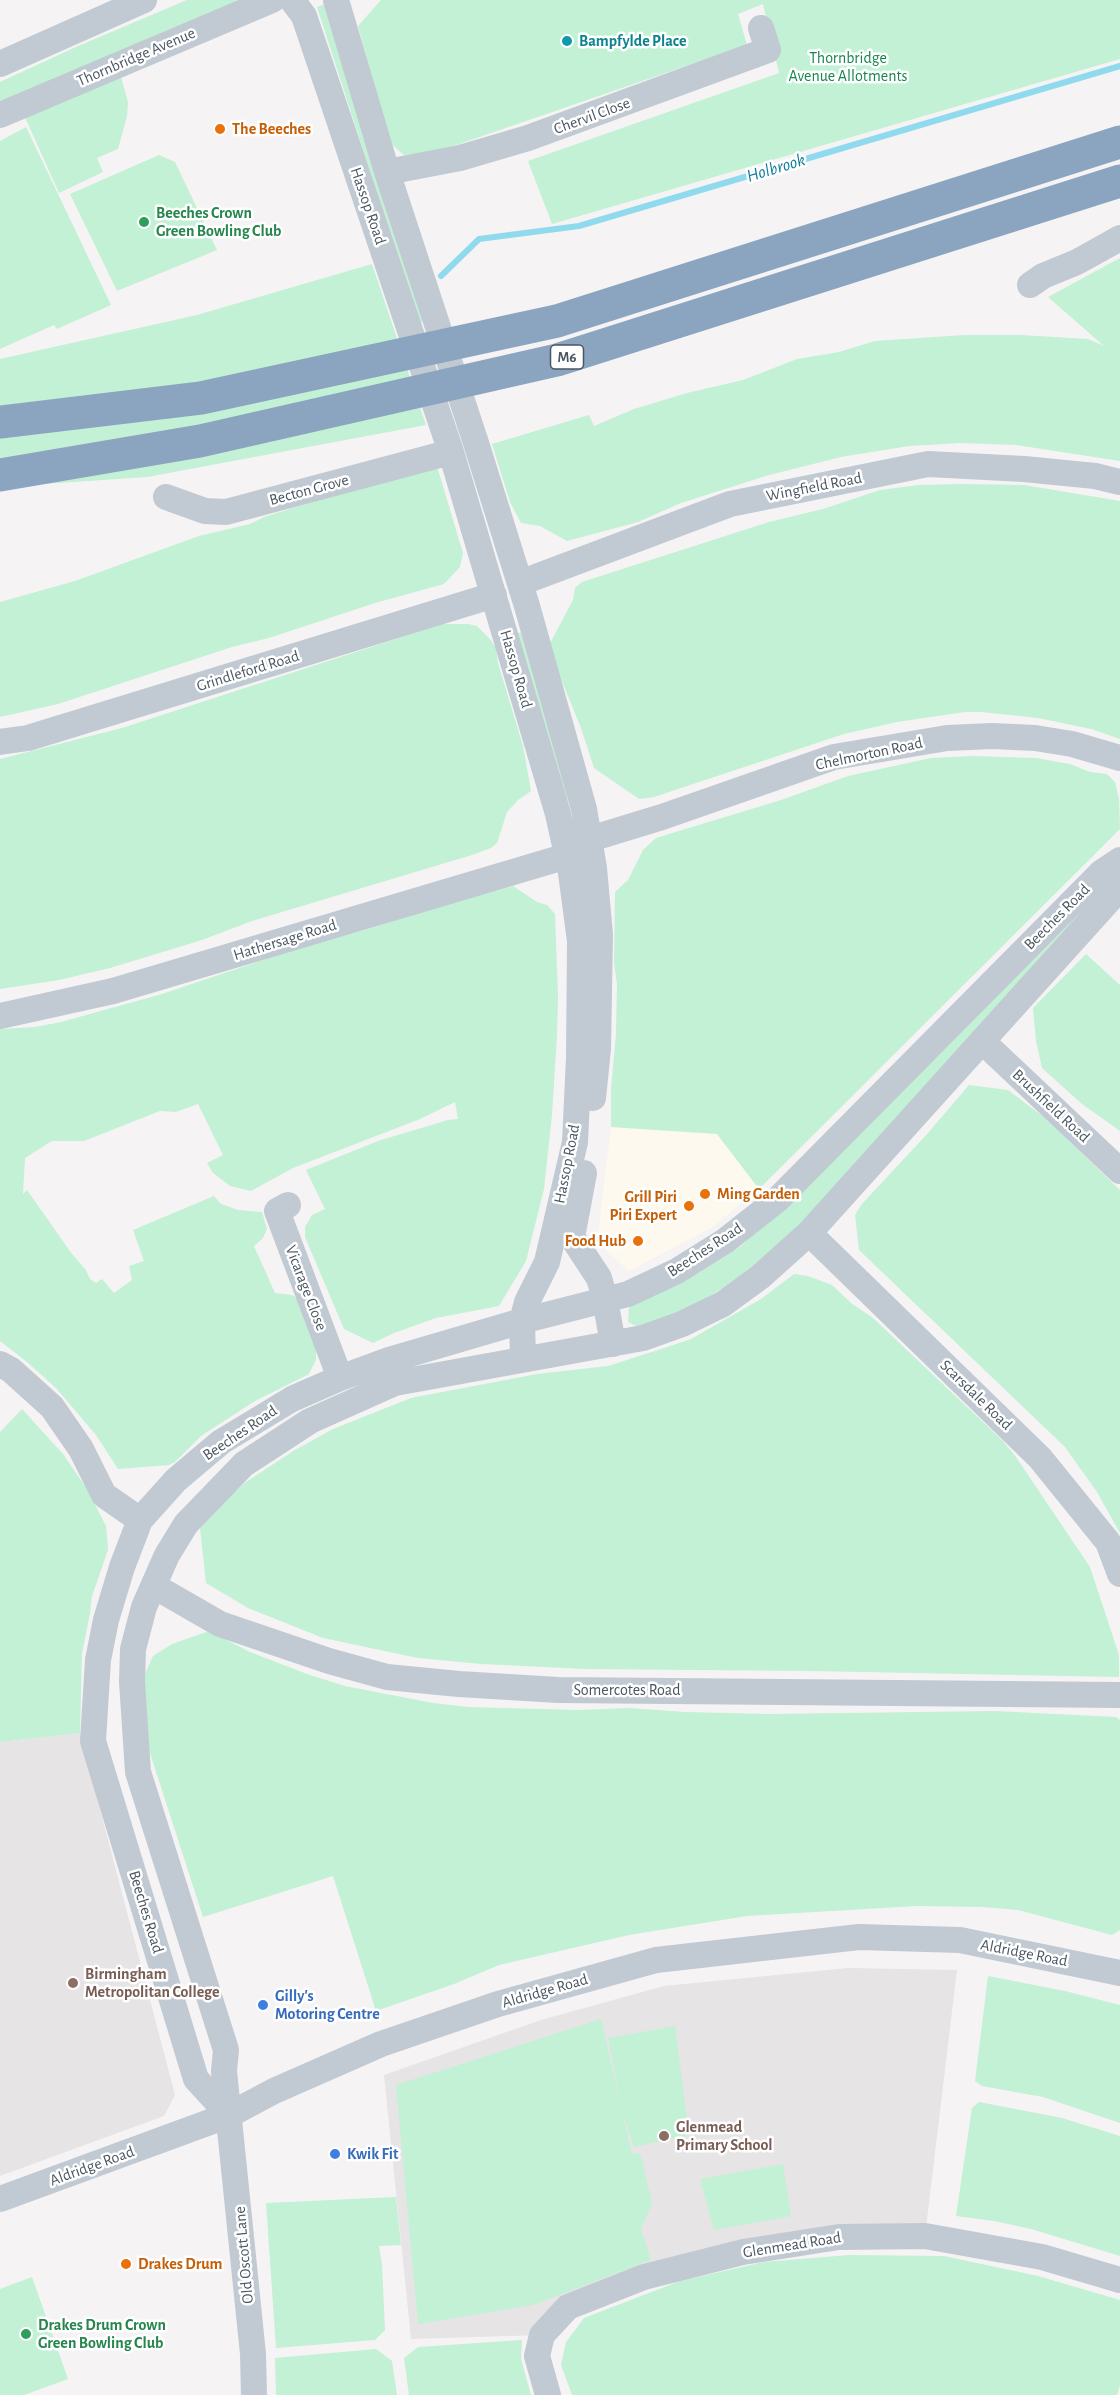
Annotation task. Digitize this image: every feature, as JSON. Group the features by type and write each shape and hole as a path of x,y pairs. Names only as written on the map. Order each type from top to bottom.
{"highway":[{"name":"M6","path":"0,422 201,398 557,321 1120,142"},
{"name":"M6","path":"0,475 200,441 557,360 1120,181"}],"street":[{"path":"0,64 144,0"},
{"name":"Thornbridge Avenue","path":"0,115 272,0"},
{"name":"Hassop Road","path":"292,0 307,24 451,452 558,814 567,856 580,941 579,1058 575,1142 547,1262 527,1302 522,1321 523,1359"},
{"name":"Hassop Road","path":"336,0 387,172 476,442 584,809 590,839 600,935 598,1048 589,1145 572,1237 598,1278 605,1299 613,1344"},
{"name":"Chervil Close","path":"387,172 460,158 551,131 768,50 760,28"},
{"path":"1030,285 1042,276 1077,262 1120,238"},
{"name":"Becton Grove","path":"166,497 205,511 226,512 451,452"},
{"name":"Wingfield Road","path":"519,583 730,504 928,464 1023,469 1095,476 1120,482"},
{"name":"Grindleford Road","path":"0,742 28,738 494,595"},
{"name":"Chelmorton Road","path":"590,839 662,817 834,757 947,738 992,736 1035,738 1071,744 1120,759"},
{"name":"Hathersage Road","path":"0,1016 113,991 567,856"},
{"name":"Beeches Road","path":"229,2115 196,2079 93,1741 98,1660 106,1620 122,1567 140,1520 176,1480 221,1442 292,1399 389,1360 628,1293 677,1271 725,1241 777,1200 1102,872 1120,860"},
{"name":"Beeches Road","path":"229,2115 225,2072 226,2050 138,1772 132,1682 133,1649 144,1607 167,1555 186,1524 244,1464 310,1421 396,1383 653,1335 723,1304 760,1277 809,1233 1120,888"},
{"name":"Brushfield Road","path":"982,1041 1120,1172"},
{"name":"Vicarage Close","path":"288,1205 277,1211 340,1378"},
{"name":"Scarsdale Road","path":"809,1233 1040,1458 1108,1542 1120,1574"},
{"path":"0,1364 11,1370 52,1407 81,1449 104,1495 140,1520"},
{"name":"Somercotes Road","path":"154,1586 219,1624 329,1661 387,1677 558,1690 1120,1695"},
{"name":"Aldridge Road","path":"0,2199 229,2115 274,2091 381,2044 498,2004 656,1960 859,1937 960,1940 1120,1973"},
{"name":"Old Oscott Lane","path":"229,2115 253,2355 254,2395"},
{"name":"Glenmead Road","path":"548,2395 537,2356 542,2335 568,2307 644,2277 743,2252 839,2237 925,2236 1042,2256 1120,2280"}],"shaded area":[{"path":"611,1127 717,1134 759,1189 711,1228 629,1271 597,1242"},
{"name":"Birmingham Metropolitan College","path":"80,1733 175,2095 164,2116 0,2176 0,1742"},
{"name":"Glenmead Primary School","path":"848,1968 957,1970 925,2236 644,2277 542,2335 411,2339 384,2075 541,2020 664,1986"}],"green space":[{"path":"187,0 247,0 0,111 0,82"},
{"name":"Thornbridge Avenue Allotments","path":"381,0 1120,0 1120,59 552,224 528,161 779,73 763,4 738,14 747,45 436,152 404,155 390,143 358,26"},
{"path":"325,4 426,320 419,323 317,7"},
{"path":"119,70 128,102 127,116 118,149 97,158 103,172 59,193 24,115"},
{"path":"26,127 111,305 57,329 54,325 0,349 0,141"},
{"name":"Beeches Crown Green Bowling Club","path":"159,155 175,162 217,250 117,291 70,194"},
{"path":"1120,258 1120,461 1016,445 961,443 909,446 841,457 769,475 681,503 638,522 567,541 540,526 521,523 510,502 492,444 589,415 594,426 634,409 687,393 743,380 797,359 839,352 875,341 965,335 1021,335 1088,339 1104,346 1048,297"},
{"path":"372,264 426,425 147,477 0,487 0,359 197,315"},
{"path":"436,463 463,553 460,567 444,584 375,603 269,638 232,647 58,704 0,717 0,602 75,581 199,536 250,524 264,517"},
{"path":"919,485 1024,485 1120,501 1120,739 1091,729 1038,718 965,712 897,722 844,734 654,797 639,799 594,768 581,728 548,647 573,600 575,588 582,582 769,522 823,509 880,490"},
{"path":"442,624 477,626 496,648 498,663 523,746 531,791 507,812 497,843 491,848 252,921 202,940 110,968 59,980 0,989 0,759 122,728"},
{"path":"526,631 572,797 564,799 517,633"},
{"path":"973,756 1036,758 1107,774 1115,782 1119,799 1120,829 759,1189 717,1134 611,1127 617,984 614,963 615,892 628,880 643,850 656,838 781,800 848,776 931,758"},
{"path":"1120,868 1120,876 833,1196 749,1272 687,1310 638,1327 628,1322 629,1306 697,1274 741,1246 809,1181"},
{"path":"513,886 537,902 547,905 555,914 557,1035 544,1189 526,1261 499,1306 436,1318 373,1343 344,1329 305,1237 305,1227 312,1215 325,1209 306,1170 378,1141 458,1119 455,1102 420,1119 293,1168 251,1191 230,1186 213,1173 207,1163 223,1155 198,1104 176,1112 160,1111 84,1141 52,1141 25,1158 23,1194 27,1190 86,1270 90,1279 96,1283 102,1279 114,1293 132,1280 129,1266 144,1261 133,1230 214,1196 221,1204 238,1210 262,1212 267,1229 263,1238 254,1246 275,1293 292,1295 297,1298 316,1346 316,1360 309,1374 255,1401 201,1436 175,1462 169,1465 118,1469 96,1435 56,1388 0,1341 0,1029 35,1027 61,1022 162,994 281,954 445,904"},
{"path":"1086,954 1120,985 1120,1131 1082,1104 1042,1068 1036,1041 1033,1008"},
{"path":"969,1085 1008,1090 1045,1118 1120,1190 1120,1533 1097,1492 1065,1447 859,1250 855,1215 861,1205"},
{"path":"794,1274 808,1276 832,1285 851,1303 873,1318 1003,1441 1016,1457 1090,1567 1119,1655 1119,1677 587,1669 481,1664 418,1658 323,1638 248,1608 206,1583 200,1528 223,1502 246,1482 295,1450 333,1429 411,1398 537,1374 608,1366 691,1339 761,1299"},
{"path":"22,1409 63,1454 87,1489 106,1526 108,1550 92,1596 82,1654 80,1733 0,1742 0,1432"},
{"path":"209,1631 250,1652 345,1686 433,1703 468,1707 578,1710 629,1708 768,1714 995,1711 1116,1717 1120,1720 1120,1930 1112,1935 1018,1910 982,1907 917,1906 747,1916 629,1935 499,1965 454,1984 376,2011 333,1876 203,1917 149,1750 145,1723 144,1676 153,1656 172,1644"},
{"path":"988,1976 1065,1991 1120,2005 1120,2123 1043,2097 982,2086 975,2081"},
{"path":"601,2019 622,2109 608,2038 675,2026 689,2135 634,2147 622,2111 632,2154 640,2153 652,2203 641,2229 651,2260 533,2305 418,2324 396,2085"},
{"path":"979,2102 1062,2118 1120,2136 1120,2256 1031,2229 956,2216 972,2108"},
{"path":"783,2164 791,2216 714,2230 700,2179"},
{"path":"396,2197 401,2245 379,2246 385,2330 375,2340 276,2348 266,2203"},
{"path":"849,2255 944,2256 1038,2276 1120,2300 1120,2385 1117,2395 572,2395 561,2365 566,2342 584,2318 680,2281 764,2262"},
{"name":"Drakes Drum Crown Green Bowling Club","path":"32,2277 68,2379 24,2395 0,2395 0,2289"},
{"path":"522,2340 521,2359 531,2395 409,2395 404,2358 418,2347"},
{"path":"376,2349 392,2361 397,2395 276,2395 275,2358"}],"waterway":[{"name":"Holbrook","path":"441,276 479,239 579,226 1120,66"}],"place":[{"name":"Bampfylde Place","path":"567,41"},
{"name":"The Beeches","path":"220,129"},
{"name":"Beeches Crown Green Bowling Club","path":"144,222"},
{"name":"Ming Garden","path":"705,1194"},
{"name":"Grill Piri Piri Expert","path":"689,1206"},
{"name":"Food Hub","path":"638,1241"},
{"name":"Birmingham Metropolitan College","path":"73,1983"},
{"name":"Gilly's Motoring Centre","path":"263,2005"},
{"name":"Glenmead Primary School","path":"664,2136"},
{"name":"Kwik Fit","path":"335,2154"},
{"name":"Drakes Drum","path":"126,2264"},
{"name":"Drakes Drum Crown Green Bowling Club","path":"26,2334"}]}
